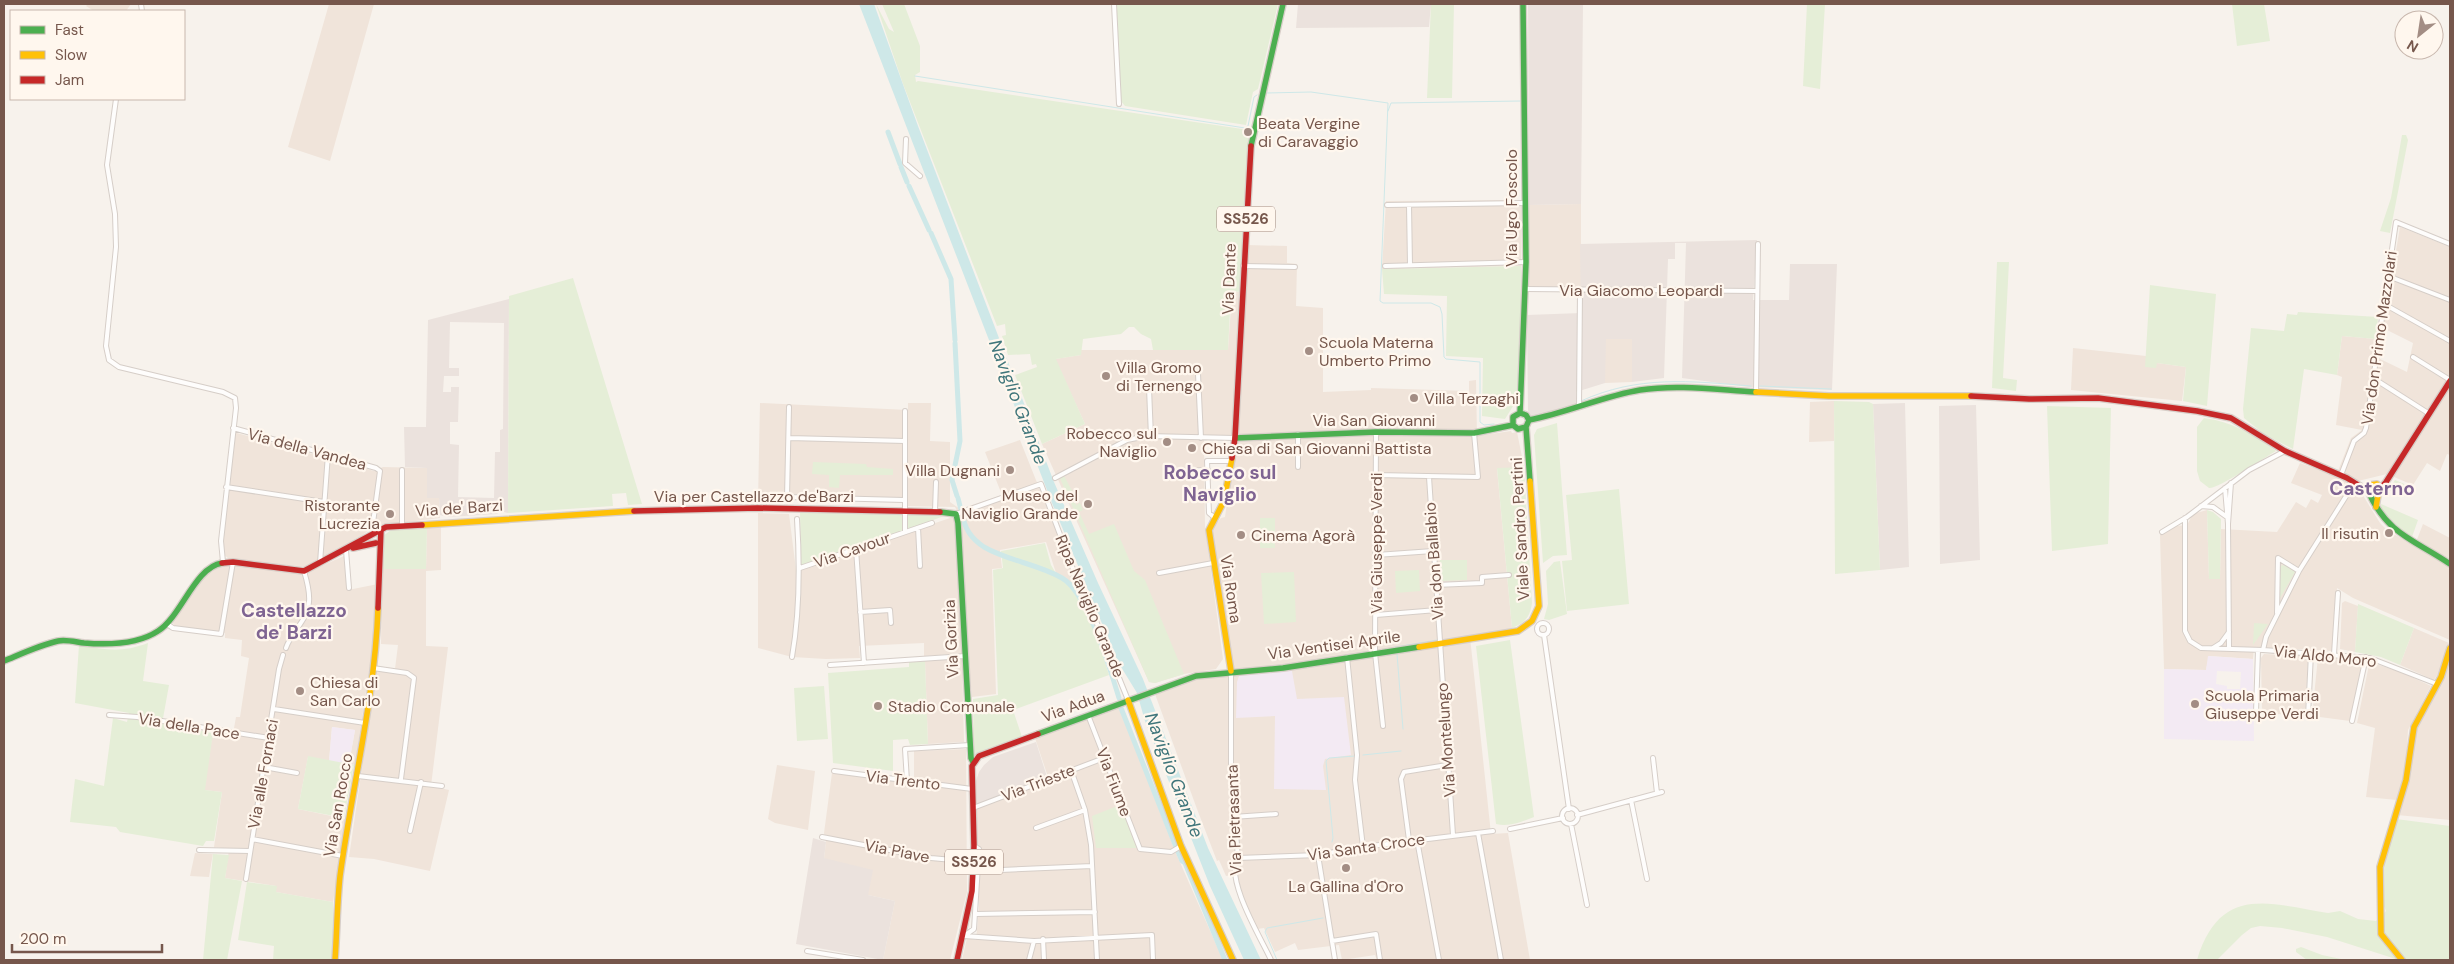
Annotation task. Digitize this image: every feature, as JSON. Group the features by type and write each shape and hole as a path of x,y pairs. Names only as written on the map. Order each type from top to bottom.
{"street":[{"path":"1114,4 1118,104"},
{"name":"Via Dante","path":"1235,438 1251,143 1283,4"},
{"name":"Via Ugo Foscolo","path":"1520,413 1522,402 1526,262 1523,4"},
{"path":"116,100 107,164 115,214 116,247 107,320 106,354 109,360 119,367 232,395 237,402 220,549 223,562"},
{"path":"905,163 906,139"},
{"path":"898,165 905,163"},
{"path":"905,163 920,176"},
{"path":"1387,205 1525,204"},
{"path":"1409,205 1410,265"},
{"name":"Via don Primo Mazzolari","path":"2341,476 2354,441 2364,433 2366,428 2396,222 2450,244"},
{"path":"1756,393 1758,244"},
{"path":"1385,266 1526,262"},
{"path":"1243,266 1295,267"},
{"path":"2388,276 2450,300"},
{"name":"Via Giacomo Leopardi","path":"1525,290 1756,291"},
{"path":"1579,407 1580,290"},
{"path":"2384,304 2450,341"},
{"path":"2369,492 2378,491 2389,477 2450,381 2413,357"},
{"path":"1198,374 1201,438"},
{"path":"2373,378 2428,413"},
{"path":"1149,388 1151,436"},
{"path":"1528,420 1538,419 1622,394 1658,388 1872,397 1972,395 2029,399 2120,400 2197,411 2231,418 2285,451 2355,482 2369,492 2382,518 2392,528 2450,564"},
{"path":"789,407 787,497 904,500"},
{"name":"Via Cavour","path":"905,411 903,510 905,532"},
{"path":"1520,413 1526,415 1528,420 1526,427 1518,429 1513,425 1513,417 1520,413"},
{"name":"Via San Giovanni","path":"1235,438 1376,432 1474,433 1513,425"},
{"name":"Viale Sandro Pertini","path":"1440,645 1518,631 1531,623 1539,606 1526,427"},
{"name":"Via della Vandea","path":"233,428 376,468 380,471 374,523 379,530"},
{"name":"Via Giuseppe Verdi","path":"1376,432 1375,653 1383,726"},
{"path":"1376,475 1478,477 1474,433"},
{"path":"1298,434 1298,468"},
{"path":"1055,478 1126,440 1151,436 1235,438"},
{"path":"789,438 905,441"},
{"name":"SS526","path":"1215,518 1224,501 1235,438"},
{"path":"2162,532 2185,518 2231,482 2285,451"},
{"path":"320,563 328,454"},
{"path":"1215,518 1209,513 1207,461 1230,461"},
{"path":"402,470 402,525"},
{"path":"1179,471 1208,470"},
{"name":"Via don Ballabio","path":"1429,477 1440,645"},
{"path":"2371,483 2389,477"},
{"path":"935,511 936,482"},
{"path":"2228,520 2231,482"},
{"path":"2355,482 2371,483 2378,486 2376,507"},
{"path":"2256,712 2261,650 2266,637 2299,570 2355,482"},
{"path":"2369,492 2371,483"},
{"name":"Ripa Naviglio Grande","path":"956,514 1041,484 1073,569 1130,699"},
{"path":"226,487 324,502"},
{"path":"2225,488 2228,520 2229,648"},
{"path":"2200,506 2213,507 2228,520"},
{"name":"Via per Castellazzo de'Barzi","path":"553,515 660,509 903,510 956,514"},
{"name":"Via Gorizia","path":"956,514 970,745 973,762"},
{"name":"Via de' Barzi","path":"346,550 379,530 402,525 553,515"},
{"name":"Via Roma","path":"1215,518 1210,526 1213,563 1231,671"},
{"path":"2185,518 2185,631 2194,645 2210,649 2221,642 2229,632"},
{"path":"792,657 798,627 800,568 797,519"},
{"name":"Via Cavour","path":"800,568 932,522"},
{"path":"918,528 920,566"},
{"path":"379,530 376,543 380,550"},
{"name":"Via San Rocco","path":"335,960 338,892 358,776 377,642 379,530"},
{"path":"4,661 59,640 85,643 124,643 147,637 167,624 210,568 223,562 304,571 346,550 376,543"},
{"path":"856,549 864,663"},
{"path":"346,550 349,588"},
{"path":"1376,555 1434,551"},
{"path":"2277,613 2278,558 2299,570"},
{"path":"167,624 173,628 221,634 233,562"},
{"path":"1159,573 1213,563"},
{"path":"286,648 289,637 310,604 304,571"},
{"path":"1436,585 1482,583 1482,577 1509,575"},
{"path":"2334,654 2338,593"},
{"path":"860,612 890,610 891,623"},
{"path":"1376,615 1437,610"},
{"path":"1531,623 1537,626"},
{"path":"1537,626 1542,623 1547,626 1548,631 1544,635"},
{"path":"1537,626 1537,632 1544,635"},
{"path":"1544,635 1569,809"},
{"name":"Via Ventisei Aprile","path":"1231,671 1283,668 1346,657 1440,645"},
{"name":"Via Montelungo","path":"1440,645 1453,836"},
{"name":"Via Aldo Moro","path":"2210,649 2229,648 2366,657 2382,661 2437,684"},
{"path":"2402,960 2381,934 2380,867 2406,780 2412,733 2437,684 2450,648"},
{"path":"2308,716 2311,653"},
{"name":"Via alle Fornaci","path":"246,879 274,709 278,670 283,655"},
{"path":"830,665 965,656"},
{"path":"1214,674 1224,667 1227,656"},
{"path":"1346,657 1357,755 1355,780 1363,846"},
{"path":"2352,721 2366,657"},
{"path":"374,668 407,673 414,678 401,779"},
{"path":"1231,687 1236,675 1242,670"},
{"path":"1214,674 1231,671"},
{"name":"Via Pietrasanta","path":"1231,671 1233,818 1238,858 1235,863 1236,886 1271,960"},
{"name":"Via Adua","path":"973,762 979,756 1130,699 1196,676 1214,674"},
{"path":"1130,699 1178,848 1233,960"},
{"path":"274,709 365,723"},
{"name":"Via della Pace","path":"109,715 137,717 269,738"},
{"name":"Via Fiume","path":"1088,715 1140,849 1171,852 1178,848"},
{"path":"907,781 905,749 970,745"},
{"name":"Via Trieste","path":"973,808 1104,758"},
{"path":"1577,815 1660,792 1653,758"},
{"name":"SS526","path":"957,960 964,936 972,891 974,862 973,762"},
{"path":"1409,840 1400,779 1404,772 1447,764"},
{"path":"264,768 297,773"},
{"path":"1071,770 1085,810 1092,866 1097,960"},
{"name":"Via Trento","path":"834,772 972,789"},
{"path":"358,776 401,779 442,786"},
{"path":"410,831 420,782"},
{"path":"1631,800 1647,879"},
{"path":"1569,809 1573,809 1577,815 1577,820 1571,824"},
{"path":"1569,809 1563,813 1563,818 1567,823 1571,824"},
{"path":"1036,828 1085,810"},
{"path":"1233,818 1276,814"},
{"path":"1510,829 1563,818"},
{"path":"1571,824 1587,905"},
{"name":"Via Santa Croce","path":"1238,858 1318,855 1363,846 1493,831"},
{"path":"1478,833 1501,960"},
{"name":"Via Piave","path":"822,837 931,858 974,862"},
{"name":"Via alle Fornaci","path":"252,839 343,856"},
{"path":"1417,840 1439,960"},
{"path":"974,846 979,849 974,930 979,937"},
{"path":"199,850 250,851"},
{"path":"1318,855 1335,960"},
{"path":"978,871 1092,866"},
{"path":"976,914 1095,912"},
{"path":"964,936 974,930"},
{"path":"1332,941 1376,934 1380,960"},
{"path":"964,936 1034,941 1096,936 1152,935 1153,960"},
{"path":"1043,939 1044,960"},
{"path":"1029,960 1034,941"},
{"path":"806,951 862,960"}],"shaded area":[{"path":"88,4 131,4 127,10 92,10 86,6"},
{"path":"329,4 374,4 330,161 288,147"},
{"path":"1298,4 1431,4 1429,27 1296,28"},
{"path":"1528,4 1583,4 1581,204 1529,205"},
{"path":"1521,200 1521,266 1382,269 1386,201"},
{"path":"1581,204 1581,287 1529,287 1529,205"},
{"path":"2400,227 2450,247 2450,455 2447,454 2440,471 2427,463 2413,485 2387,474 2358,481 2338,471 2351,438 2362,430 2336,425 2342,377 2337,375 2342,336 2376,339 2374,356 2407,372 2413,343 2383,328"},
{"path":"1757,240 1753,300 1789,300 1790,264 1837,264 1832,390 1749,387 1682,378 1686,243 1675,243 1675,259 1668,259 1664,378 1632,382 1632,339 1606,339 1605,383 1576,392 1576,404 1531,417 1528,411 1527,315 1581,313 1580,244"},
{"path":"1247,245 1287,246 1287,263 1297,264 1296,306 1323,308 1323,392 1371,390 1371,388 1469,391 1469,381 1476,380 1477,436 1511,431 1512,433 1517,432 1524,467 1497,469 1512,628 1470,637 1491,834 1508,833 1530,960 1377,960 1375,955 1342,960 1339,945 1298,950 1295,943 1275,952 1264,928 1257,929 1242,898 1237,874 1226,876 1219,860 1217,861 1155,694 1191,681 1227,674 1232,668 1210,534 1221,518 1225,517 1237,435"},
{"path":"1232,292 1240,292 1233,433 1229,436 1204,436 1205,527 1223,659 1216,669 1184,674 1155,683 1149,682 1042,444 1085,424 1055,359 1081,355 1081,350 1228,350"},
{"path":"509,299 508,513 500,511 497,514 447,517 440,515 439,498 427,498 427,468 405,467 404,427 426,427 428,320","holes":["450,322 504,323 503,429 500,430 500,452 495,452 494,498 458,497 459,445 450,444 450,422 458,422 459,387 451,387 451,392 443,392 444,376 459,376 459,368 449,368"]},
{"path":"1605,339 1632,339 1632,382 1605,383"},
{"path":"2073,348 2146,356 2146,367 2157,363 2186,367 2182,401 2071,390"},
{"path":"1834,401 1834,441 1809,442 1810,402"},
{"path":"760,403 908,410 908,403 931,403 930,441 950,442 950,502 960,509 1002,495 985,452 1020,440 1081,593 1078,593 1056,573 1046,542 1000,550 1002,568 992,569 996,694 972,697 968,653 924,656 924,643 859,646 860,658 792,657 758,648 758,513 789,514 796,570 959,515 955,507 906,506 905,498 782,494 782,501 758,501"},
{"path":"1905,403 1909,567 1880,570 1873,404"},
{"path":"1976,405 1980,560 1940,564 1939,406"},
{"path":"233,432 374,471 383,467 427,468 427,498 439,498 440,518 374,526 346,548 307,567 229,559 221,552"},
{"path":"2300,463 2328,473 2359,489 2380,523 2387,530 2450,567 2450,640 2353,598 2337,588 2333,651 2254,647 2253,659 2209,656 2206,670 2164,669 2160,535 2176,526 2187,525 2193,514 2207,510 2209,579 2220,579 2221,529 2277,532 2296,502 2306,508 2311,499 2318,503 2322,495 2291,483"},
{"path":"2423,524 2450,538 2450,563 2416,542"},
{"path":"441,526 441,570 426,571 426,646 448,647 431,786 449,790 430,871 374,859 349,857 377,666 395,669 398,645 381,644 382,569 426,569 427,528"},
{"path":"346,555 348,590 378,584 375,632 355,765 345,763 346,757 350,758 355,730 332,727 329,761 308,757 298,809 346,819 333,902 276,892 276,886 225,878 229,849 214,847 222,792 204,790 212,738 232,739 236,717 240,717 249,658 241,656 242,640 225,638 225,633 175,626 172,622 209,571 214,567 229,565 306,573"},
{"path":"2345,601 2358,606 2355,652 2340,649 2342,603"},
{"path":"2414,628 2449,643 2441,669 2434,680 2400,665"},
{"path":"2450,652 2450,820 2397,815 2411,767 2415,730"},
{"path":"2264,654 2305,656 2308,659 2305,716 2262,713 2261,658"},
{"name":"Scuola Primaria Giuseppe Verdi","path":"2208,656 2253,659 2254,741 2164,739 2164,669 2206,670","holes":["2217,671 2241,672 2240,689 2227,689 2227,686 2216,684"]},
{"path":"2318,657 2360,660 2361,670 2350,721 2312,716"},
{"path":"962,659 964,742 928,744 925,661"},
{"path":"2373,663 2403,673 2431,686 2408,730 2406,765 2397,800 2366,797 2375,728 2357,723 2369,665"},
{"path":"1292,671 1297,699 1344,697 1351,755 1325,759 1323,766 1326,790 1274,789 1275,716 1236,718 1237,682 1239,676 1243,674"},
{"path":"1119,706 1175,851 1223,960 962,960 967,938 976,940 979,909 975,808 1049,780 1035,738"},
{"path":"332,727 355,730 350,758 346,757 345,763 329,761"},
{"path":"1036,742 1048,780 977,806 976,781 984,765 993,757"},
{"path":"966,749 967,892 950,960 883,960 895,901 868,895 824,858 826,842 824,833 832,773 914,784 914,751"},
{"path":"777,765 815,771 808,830 775,823 768,819"},
{"path":"813,838 826,842 824,858 873,870 868,895 895,901 883,960 796,944"},
{"path":"195,853 213,854 209,877 190,876"}],"green space":[{"path":"876,4 889,29 894,32 882,4 904,4 920,46 920,72 915,75 916,82 1249,130 1240,292 1231,291 1228,350 1153,350 1151,339 1141,334 1134,327 1129,327 1121,334 1083,339 1081,355 1056,359 1085,424 1042,444 1015,375 1037,367 1036,364 1032,365 1030,354 1008,355 1002,336 1006,335 1005,324 997,326 903,84"},
{"path":"1116,4 1278,4 1258,89 1253,92 1246,125 1125,106 1121,101"},
{"path":"1431,4 1454,4 1452,98 1427,98"},
{"path":"1807,4 1825,4 1820,89 1803,86"},
{"path":"2232,4 2264,4 2270,41 2237,46"},
{"path":"2402,135 2406,135 2408,140 2390,233 2380,231 2391,198"},
{"path":"1997,262 2009,262 2003,378 2017,380 2016,391 1992,388"},
{"path":"1521,266 1520,395 1505,419 1482,416 1483,358 1446,356 1447,296 1384,294 1382,269"},
{"path":"573,278 642,504 628,505 626,493 612,494 613,506 508,513 509,296"},
{"path":"2150,285 2216,294 2207,406 2183,401 2186,367 2157,363 2156,368 2145,367"},
{"path":"2298,312 2378,317 2376,339 2342,336 2337,375 2304,369 2293,449 2264,434 2244,418 2243,409 2251,328 2284,331 2287,314 2297,315"},
{"path":"1834,401 1869,402 1873,404 1880,570 1835,574"},
{"path":"2047,406 2111,408 2108,544 2052,551"},
{"path":"2204,418 2224,422 2242,430 2276,451 2231,479 2209,488 2200,481 2197,471 2197,427"},
{"path":"1557,423 1567,555 1553,556 1543,563 1534,435 1537,429"},
{"path":"813,462 866,464 867,467 893,469 893,475 840,475 839,488 829,487 829,475 812,474"},
{"path":"1524,467 1532,603 1526,619 1512,628 1497,468"},
{"path":"1063,474 1076,498 1076,505 1080,503 1083,510 1079,512 1089,534 1114,524 1134,571 1145,580 1184,674 1155,683 1149,682 1059,476"},
{"path":"2395,480 2409,486 2402,496 2389,490"},
{"path":"1619,489 1629,604 1567,611 1562,561 1572,560 1566,495"},
{"path":"2381,504 2418,520 2412,537 2393,525 2381,510"},
{"path":"2207,510 2213,512 2221,519 2220,579 2209,579"},
{"path":"800,512 902,513 903,532 801,566"},
{"path":"905,513 941,514 944,516 906,530"},
{"path":"1260,518 1275,518 1275,548 1260,548"},
{"path":"427,528 426,569 382,569 383,536 391,530"},
{"path":"1045,543 1051,565 1057,575 1081,598 1099,643 1109,675 1013,710 1022,737 974,756 973,699 998,695 993,570 1003,568 1001,551"},
{"path":"1440,560 1467,560 1467,580 1441,581"},
{"path":"1560,561 1567,614 1549,620 1544,619 1548,604 1546,571 1554,562"},
{"path":"2284,565 2295,570 2295,572 2279,600 2279,566"},
{"path":"1419,570 1420,591 1396,593 1395,571"},
{"path":"1294,572 1296,622 1264,624 1261,573"},
{"path":"2358,604 2414,628 2400,665 2381,657 2355,652"},
{"path":"2254,623 2268,624 2253,645"},
{"path":"1510,640 1534,817 1515,824 1501,825 1496,824 1476,646"},
{"path":"148,643 143,681 169,685 162,724 213,733 205,790 222,792 214,841 206,841 203,846 120,832 116,827 70,822 75,779 104,786 113,718 127,722 129,713 75,703 79,645 114,650"},
{"name":"Stadio Comunale","path":"925,661 928,744 910,745 908,739 893,740 893,771 833,763 828,673 909,667 909,662"},
{"path":"824,686 828,739 797,741 794,688"},
{"path":"308,756 354,765 344,818 298,809"},
{"path":"1120,805 1137,848 1096,848 1092,816"},
{"path":"2396,819 2450,826 2450,960 2399,960 2327,937 2282,928 2260,926 2251,928 2242,935 2217,960 2197,960 2207,936 2219,920 2233,910 2249,905 2266,904 2328,913 2340,911 2358,919 2376,921 2386,911 2382,901 2382,878 2386,853"},
{"path":"213,854 229,855 225,878 242,881 227,960 203,960"},
{"path":"247,882 277,886 276,892 333,902 334,960 273,960 274,946 238,940"},
{"path":"2301,947 2322,955 2346,960 2307,960 2296,952 2296,949"}],"water":[{"name":"Naviglio Grande","path":"859,4 874,4 918,126 1054,482 1143,679 1208,848 1261,960 1244,960 1210,886 1145,721 1137,693 1118,662 1052,503"}],"waterway":[{"path":"915,76 1245,128 1248,126 1254,97 1257,95"},
{"path":"1267,93 1311,92 1388,103 1380,301 1383,303 1431,303 1440,307 1444,357 1446,359 1480,362 1480,422 1484,425 1494,424"},
{"path":"1388,111 1391,103 1521,101"},
{"path":"888,132 900,164"},
{"path":"901,167 907,182"},
{"path":"909,186 929,230"},
{"path":"931,233 951,279 955,340"},
{"path":"955,343 960,441 952,480 957,496"},
{"path":"1581,401 1623,387 1664,382 1751,386"},
{"path":"1760,386 1831,389"},
{"path":"958,498 961,510"},
{"path":"963,515 969,533 984,547 1003,556 1053,573 1072,586 1081,599 1097,633 1119,698"},
{"path":"1395,647 1437,640"},
{"path":"1397,654 1403,729"},
{"path":"1121,708 1176,847 1182,861 1185,863 1225,960"},
{"path":"1363,755 1401,751"},
{"path":"1332,842 1326,761 1329,758 1355,756"},
{"path":"1277,960 1265,932 1267,928 1323,918"}],"traffic: fast":[{"path":"1251,146 1283,4"},
{"path":"1520,413 1526,262 1523,4"},
{"path":"1529,420 1612,396 1654,388 1683,387 1756,392"},
{"path":"1520,413 1513,417 1513,425 1518,429 1526,427"},
{"path":"1520,413 1526,415 1529,420 1526,427 1530,481"},
{"path":"1235,438 1376,432 1474,433 1513,425"},
{"path":"2369,493 2376,507 2394,528 2450,564"},
{"path":"940,512 956,514 958,523 971,758 973,762"},
{"path":"4,661 37,647 61,640 112,644 150,636 158,631 174,615 204,573 212,566 222,563"},
{"path":"1038,734 1196,676 1283,668 1419,647"}],"traffic: slow":[{"path":"1756,392 1829,396 1971,396"},
{"path":"1231,671 1209,530 1224,501 1232,458"},
{"path":"1419,647 1518,631 1532,621 1539,606 1530,481"},
{"path":"2369,492 2369,485 2377,484 2379,489 2376,507"},
{"path":"422,525 634,511"},
{"path":"335,960 340,876 368,709 378,608"},
{"path":"2402,960 2381,934 2380,867 2406,780 2414,727 2441,677 2450,648"},
{"path":"1128,700 1181,846 1233,960"}],"traffic: jam":[{"path":"1232,458 1235,438 1251,146"},
{"path":"2378,491 2386,482 2450,381"},
{"path":"1971,396 2029,399 2098,398 2197,411 2231,418 2285,451 2347,478 2368,491"},
{"path":"634,511 758,508 940,512"},
{"path":"222,563 233,562 304,571 386,527 422,525"},
{"path":"378,608 381,529"},
{"path":"353,548 376,543"},
{"path":"957,960 972,891 974,846 972,766 979,756 1038,734"}],"place":[{"name":"Beata Vergine di Caravaggio","path":"1248,132"},
{"name":"Scuola Materna Umberto Primo","path":"1309,351"},
{"name":"Villa Gromo di Ternengo","path":"1106,376"},
{"name":"Villa Terzaghi","path":"1414,398"},
{"name":"Robecco sul Naviglio","path":"1167,442"},
{"name":"Chiesa di San Giovanni Battista","path":"1192,448"},
{"name":"Villa Dugnani","path":"1010,470"},
{"name":"Museo del Naviglio Grande","path":"1088,504"},
{"name":"Ristorante Lucrezia","path":"390,514"},
{"name":"Il risutin","path":"2389,533"},
{"name":"Cinema Agorà","path":"1241,535"},
{"name":"Chiesa di San Carlo","path":"300,691"},
{"name":"Scuola Primaria Giuseppe Verdi","path":"2195,704"},
{"name":"Stadio Comunale","path":"878,706"},
{"name":"La Gallina d'Oro","path":"1346,868"}],"district":[{"name":"Robecco sul Naviglio","path":"1220,483"},
{"name":"Casterno","path":"2372,488"},
{"name":"Castellazzo de' Barzi","path":"294,621"}]}
